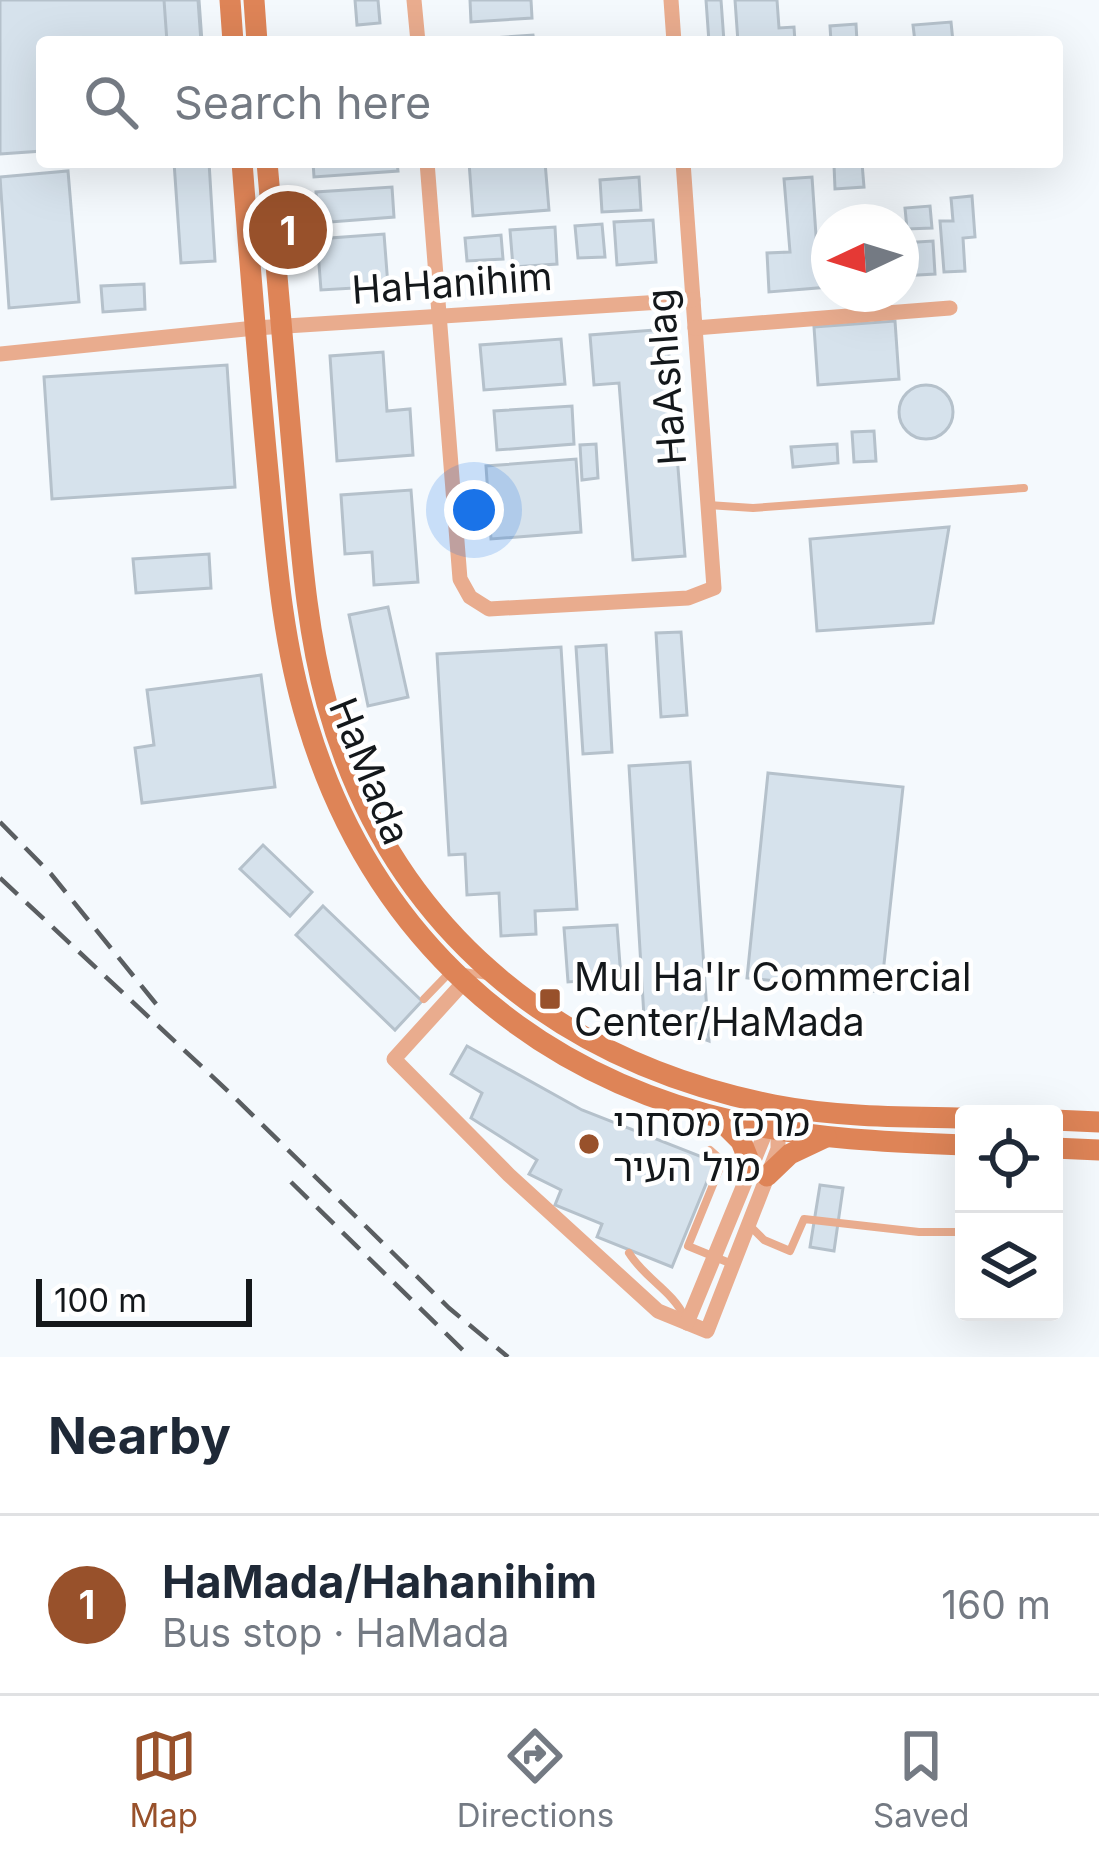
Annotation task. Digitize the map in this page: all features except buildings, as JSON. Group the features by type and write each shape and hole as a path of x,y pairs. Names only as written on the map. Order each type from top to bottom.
{"street":[{"path":"230,0 233,36"},
{"path":"254,0 257,36"},
{"path":"414,0 417,36"},
{"path":"671,0 674,36"},
{"name":"HaMada","path":"242,168 284,613 306,720 345,825 390,900 458,976 528,1034 632,1090 773,1129 955,1146"},
{"name":"HaMada","path":"268,168 314,643 338,736 362,798 395,860 448,930 497,979 560,1025 636,1065 778,1106 839,1114 955,1118"},
{"path":"428,168 440,317"},
{"name":"HaAshlag","path":"440,317 460,579 470,597 488,609 688,598 713,588 683,168"},
{"name":"HaHanihim","path":"0,354 255,328 693,300"},
{"path":"695,328 950,308"},
{"path":"458,976 394,1059 509,1175 658,1311 707,1331 749,1225 778,1106"},
{"path":"718,1117 741,1141 759,1171"},
{"path":"1063,1120 1099,1122"},
{"path":"687,1323 714,1257 759,1171 826,1137"},
{"path":"1063,1148 1099,1150"}],"lane":[{"path":"708,505 753,508 1024,488"},
{"path":"424,999 458,976 497,979"},
{"path":"710,1150 719,1158 719,1170 688,1246 734,1264"},
{"path":"749,1225 764,1240 790,1251 804,1219 955,1232"},
{"path":"629,1252 659,1289 676,1299 687,1323"}],"railway":[{"path":"0,822 51,874 161,1010"},
{"path":"0,878 230,1093 449,1308 508,1357"},
{"path":"291,1182 470,1357"}],"place":[{"name":"HaMada/Hahanihim","path":"288,230"},
{"name":"Mul Ha'Ir Commercial Center/HaMada","path":"550,999"},
{"name":"מרכז מסחרי מול העיר","path":"589,1144"}]}
